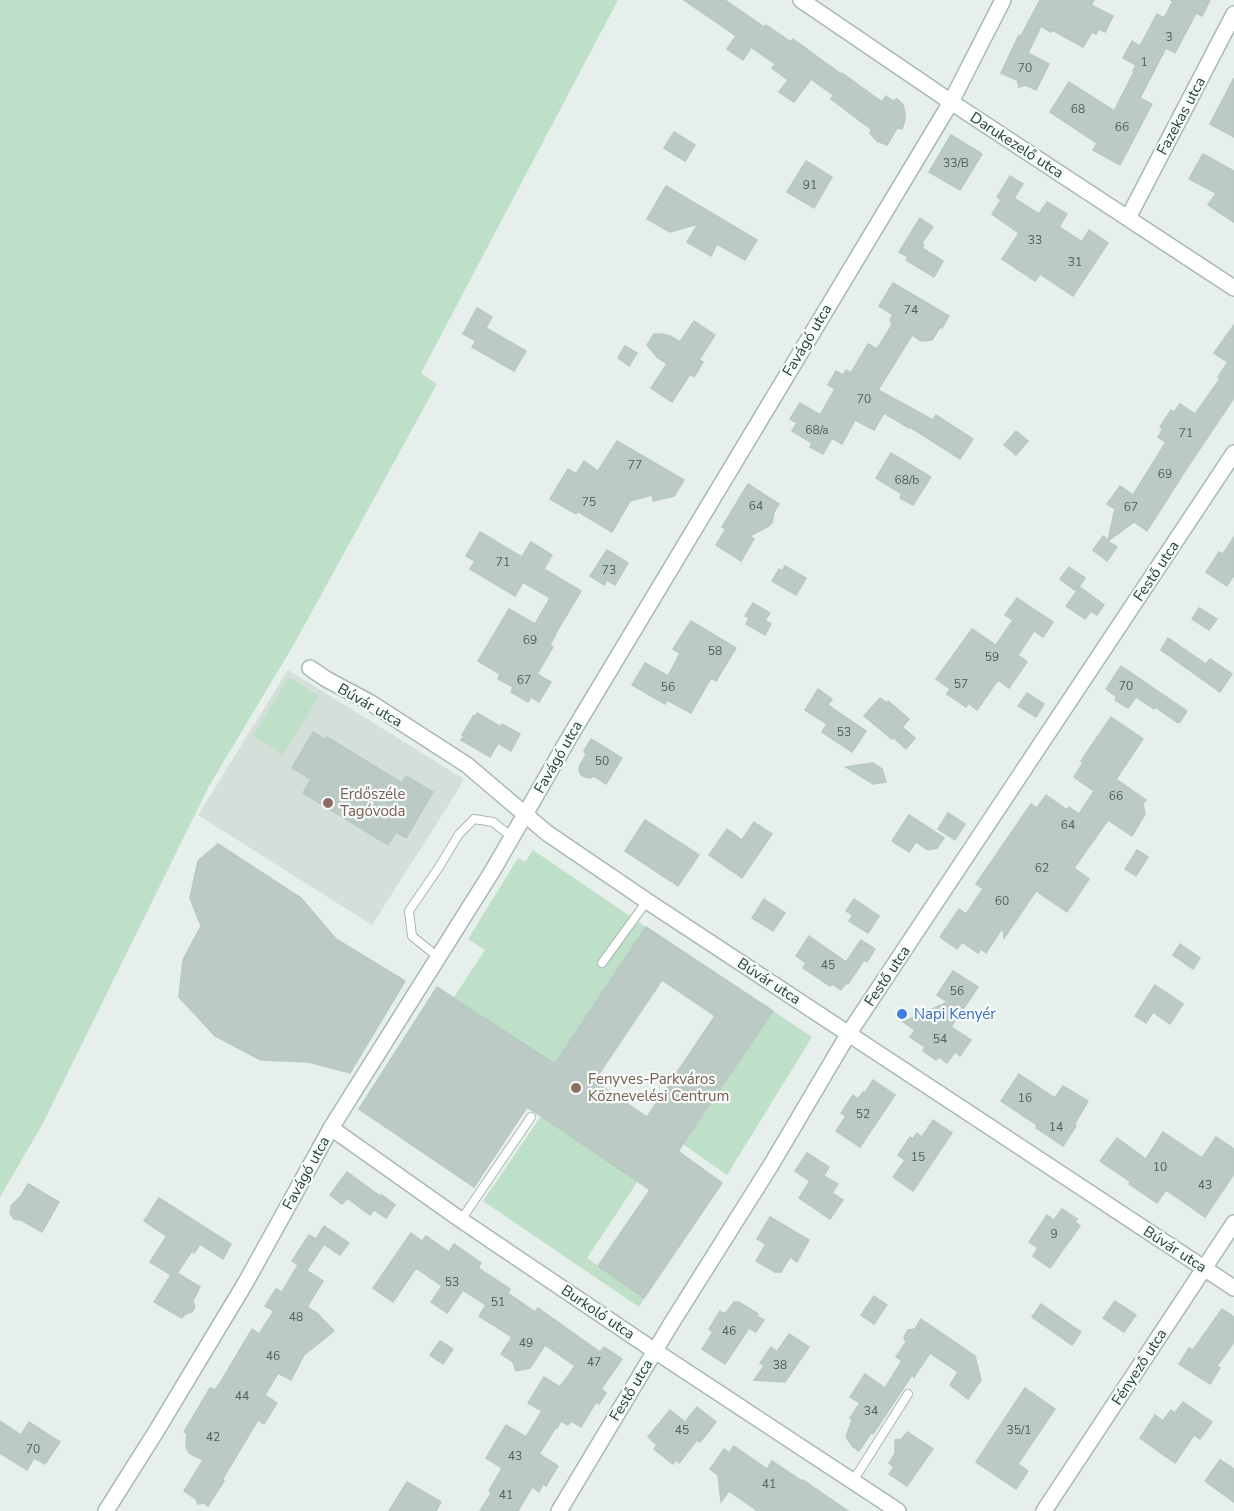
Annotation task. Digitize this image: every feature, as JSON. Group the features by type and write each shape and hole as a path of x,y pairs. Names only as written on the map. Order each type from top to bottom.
{"street":[{"name":"Darukezelő utca","path":"801,0 951,102 1234,288"},
{"name":"Favágó utca","path":"106,1511 246,1282 331,1128 439,958 568,738 951,102 1003,0"},
{"name":"Fazekas utca","path":"1128,218 1234,14"},
{"name":"Festő utca","path":"559,1511 849,1034 1234,453"},
{"name":"Búvár utca","path":"310,668 371,703 467,765 548,834 1234,1288"},
{"name":"Burkoló utca","path":"331,1128 461,1220 898,1511"},
{"name":"Fényező utca","path":"1044,1511 1234,1223"}],"lane":[{"path":"439,958 412,936 409,911 440,867 459,834 474,819 493,822 512,837"},
{"path":"602,963 647,901"},
{"path":"461,1220 531,1117"},
{"path":"853,1481 908,1394"}],"shaded area":[{"name":"Erdőszéle Tagóvoda","path":"288,670 464,779 372,925 198,815"}],"green space":[{"path":"0,0 618,0 421,373 437,384 293,646 209,786 42,1125 0,1197"},
{"path":"289,677 319,696 283,755 253,736"},
{"path":"533,850 646,927 555,1064 454,997 485,950 468,939 518,858 525,862"},
{"path":"773,1011 812,1037 727,1175 683,1144"},
{"path":"541,1116 638,1181 587,1258 644,1298 639,1307 483,1201"}],"building":[{"path":"684,0 725,0 764,27 766,25 791,42 793,39 882,102 886,96 893,101 897,99 903,105 905,113 902,129 897,128 887,145 877,141 870,133 872,130 831,99 833,95 811,79 794,102 779,92 788,80 772,68 775,64 751,47 743,60 727,49 736,36"},
{"path":"1040,0 1094,0 1091,5 1113,16 1105,32 1099,29 1096,34 1092,32 1083,47 1041,26 1028,53 1049,64 1036,90 1026,85 1019,87 1017,80 1001,73 1019,35 1021,36"},
{"path":"1170,0 1210,0 1202,16 1196,13 1175,53 1166,48 1140,98 1152,104 1120,165 1093,150 1097,143 1050,112 1069,82 1114,111 1136,65 1123,58 1132,41 1140,46 1157,14 1164,18 1173,1"},
{"path":"1234,78 1234,137 1210,124"},
{"path":"674,132 695,145 685,161 664,148"},
{"path":"951,135 982,154 960,190 929,172"},
{"path":"1203,154 1234,171 1234,222 1208,205 1216,193 1189,179"},
{"path":"806,161 832,177 814,208 787,192"},
{"path":"1010,176 1023,184 1014,198 1039,214 1047,202 1067,214 1059,227 1082,242 1089,230 1108,243 1073,296 1040,274 1035,281 1002,259 1019,233 992,214 1001,200 997,197"},
{"path":"666,186 757,240 745,260 717,244 711,256 687,242 698,224 670,232 647,219"},
{"path":"920,218 933,227 921,244 924,245 922,248 943,261 934,277 906,260 908,257 899,252"},
{"path":"893,283 949,316 932,340 921,341 912,335 878,390 933,420 936,415 973,439 960,459 884,413 874,430 855,420 842,444 832,438 823,454 810,447 812,443 792,431 797,423 790,419 800,403 820,415 835,389 828,385 836,371 843,375 846,370 851,373 868,344 877,349 892,325 890,320 893,315 879,306"},
{"path":"477,308 492,317 486,328 526,351 514,371 472,347 476,341 463,334"},
{"path":"694,321 715,335 699,360 703,362 694,377 690,374 672,402 651,388 667,364 657,357 647,345 654,334 670,336 680,342"},
{"path":"1234,325 1234,398 1147,531 1134,522 1108,541 1117,547 1107,561 1093,550 1103,536 1108,540 1115,509 1107,504 1120,486 1133,495 1166,442 1158,437 1163,429 1160,427 1171,410 1174,412 1180,404 1195,414 1220,379 1218,377 1228,362 1214,353"},
{"path":"625,346 637,353 629,366 618,358"},
{"path":"1016,431 1028,441 1016,455 1004,445"},
{"path":"617,441 684,480 674,496 653,501 652,495 630,501 612,532 577,511 576,514 550,499 568,469 576,474 584,461 598,471"},
{"path":"891,453 931,477 913,505 900,498 902,494 876,478"},
{"path":"748,484 779,504 774,512 772,523 750,536 754,539 741,561 716,545 726,529 722,527"},
{"path":"480,532 522,557 531,542 552,555 544,569 581,591 554,636 550,645 553,647 537,674 551,682 539,702 531,697 528,702 511,692 513,687 498,679 500,674 478,661 509,609 535,624 550,598 523,582 515,596 470,569 475,561 466,556"},
{"path":"1234,537 1234,575 1227,586 1206,572 1219,552 1223,554"},
{"path":"607,550 628,563 615,585 607,580 604,585 590,576"},
{"path":"785,566 806,578 796,595 772,581 779,569 782,571"},
{"path":"1069,567 1085,578 1076,591 1060,579"},
{"path":"1080,587 1104,605 1097,615 1091,611 1085,619 1066,606"},
{"path":"1017,598 1053,622 1043,637 1034,631 1018,655 1027,662 1009,688 998,680 977,710 968,703 966,707 947,694 950,689 936,679 972,629 996,645 1013,620 1005,615"},
{"path":"753,603 770,613 765,620 771,624 765,635 746,624 749,618 745,616"},
{"path":"1199,608 1217,619 1209,630 1192,619"},
{"path":"691,621 736,648 716,681 711,678 691,713 667,700 665,704 632,685 645,663 668,676 680,653 673,649"},
{"path":"1168,638 1206,664 1210,659 1232,674 1220,692 1161,650"},
{"path":"1121,666 1187,711 1180,722 1178,723 1136,697 1128,708 1115,700 1117,697 1106,689"},
{"path":"818,689 832,699 828,705 866,731 852,752 822,732 827,724 805,710"},
{"path":"1027,693 1044,704 1036,717 1018,706"},
{"path":"880,698 887,703 888,701 909,719 902,727 915,738 906,749 864,716"},
{"path":"477,713 501,727 502,724 520,734 511,751 498,743 490,757 461,740"},
{"path":"1111,717 1143,739 1116,779 1146,800 1143,803 1145,814 1132,836 1108,820 1074,868 1089,879 1067,912 1036,891 1004,938 1003,927 986,953 981,949 978,953 962,942 957,949 940,937 959,909 966,914 983,889 976,884 1031,804 1037,808 1046,795 1067,810 1069,807 1079,814 1094,791 1074,777 1083,763 1081,761"},
{"path":"313,732 326,740 327,737 402,783 406,776 433,792 406,838 396,832 388,845 303,793 311,779 292,768"},
{"path":"591,739 622,758 606,784 594,776 585,777 579,771 586,755 584,751"},
{"path":"873,763 882,769 886,782 873,784 846,767"},
{"path":"948,813 965,824 955,840 938,829"},
{"path":"909,815 944,838 937,848 928,850 916,842 909,852 892,841"},
{"path":"645,820 699,855 678,886 625,851"},
{"path":"754,822 772,834 742,878 709,855 727,829 742,840"},
{"path":"218,844 301,898 336,939 405,981 350,1073 308,1062 261,1060 215,1036 179,997 183,960 201,926 190,898 198,861"},
{"path":"1137,850 1148,857 1136,876 1125,869"},
{"path":"764,899 785,913 773,931 752,918"},
{"path":"854,899 879,916 868,933 849,921 853,915 846,911"},
{"path":"646,927 773,1011 678,1151 722,1183 644,1298 598,1266 650,1190 541,1116 527,1107 474,1187 359,1109 437,987 555,1064","holes":["662,980 715,1016 647,1117 594,1081"]},
{"path":"809,936 846,962 861,940 875,949 867,962 864,960 848,984 846,983 841,990 832,984 830,986 803,968 806,963 796,956"},
{"path":"1180,944 1200,958 1193,969 1173,955"},
{"path":"953,971 978,987 951,1027 971,1040 960,1056 955,1052 947,1063 939,1057 936,1060 923,1051 925,1047 910,1037 915,1030 903,1022 948,1002 937,995"},
{"path":"1155,985 1183,1004 1170,1024 1153,1012 1146,1023 1135,1016"},
{"path":"1019,1074 1055,1098 1063,1086 1088,1101 1063,1146 1001,1101"},
{"path":"873,1080 895,1095 860,1147 836,1131 846,1116 841,1113 853,1095 858,1099"},
{"path":"933,1120 952,1133 913,1191 893,1177 905,1160 898,1155 910,1137 913,1139 917,1133 922,1137"},
{"path":"1163,1132 1202,1158 1216,1137 1234,1149 1234,1174 1205,1217 1166,1190 1157,1203 1100,1161 1117,1138 1146,1159"},
{"path":"807,1153 829,1167 824,1176 838,1184 832,1193 843,1200 830,1219 799,1198 810,1181 795,1171"},
{"path":"347,1172 395,1205 386,1218 374,1210 370,1215 347,1198 342,1204 330,1195"},
{"path":"28,1184 59,1202 42,1232 21,1220 14,1219 10,1213 11,1206"},
{"path":"159,1198 231,1244 223,1259 200,1244 194,1253 192,1251 177,1273 200,1287 193,1301 195,1307 192,1312 185,1314 182,1318 154,1302 171,1275 150,1262 167,1236 144,1221"},
{"path":"1062,1209 1077,1219 1075,1222 1080,1226 1050,1268 1033,1256 1038,1248 1029,1242 1047,1215 1054,1220"},
{"path":"770,1217 809,1240 797,1262 790,1257 781,1272 775,1272 756,1261 766,1244 757,1239"},
{"path":"324,1226 349,1243 340,1255 316,1239"},
{"path":"411,1233 422,1241 426,1236 449,1252 454,1244 481,1263 478,1268 510,1289 508,1293 535,1312 538,1308 600,1352 604,1347 622,1359 601,1389 606,1393 599,1404 596,1402 581,1427 571,1421 568,1425 561,1421 556,1427 539,1454 558,1466 546,1486 543,1484 539,1492 532,1487 518,1511 480,1511 492,1492 489,1491 502,1468 486,1458 506,1425 526,1437 542,1411 528,1403 544,1377 560,1387 575,1366 545,1345 530,1368 516,1371 513,1362 501,1354 512,1337 479,1316 486,1305 463,1290 447,1313 431,1302 442,1286 416,1268 393,1302 373,1288"},
{"path":"309,1235 324,1244 307,1270 292,1261"},
{"path":"298,1265 323,1281 307,1307 317,1313 334,1331 304,1355 291,1380 278,1373 265,1395 277,1403 264,1424 258,1420 208,1506 204,1503 198,1504 196,1499 184,1491 203,1460 189,1453 186,1446 187,1433 184,1432 210,1388 215,1390 222,1380 252,1329 259,1334 274,1311 265,1306 276,1289 282,1292"},
{"path":"874,1296 887,1305 874,1324 861,1315"},
{"path":"1115,1301 1136,1315 1124,1332 1103,1318"},
{"path":"734,1302 739,1302 764,1320 756,1332 749,1328 725,1364 702,1349 713,1332 709,1329 720,1311 725,1314"},
{"path":"1041,1304 1081,1332 1072,1345 1032,1317"},
{"path":"1222,1309 1234,1317 1234,1342 1217,1366 1220,1368 1210,1384 1179,1364 1189,1348 1193,1350"},
{"path":"921,1319 975,1356 981,1380 968,1399 950,1385 958,1372 930,1353 859,1451 846,1437 852,1420 850,1418 860,1403 850,1397 865,1374 885,1388 902,1361 896,1357 906,1342 904,1337 908,1330 915,1329"},
{"path":"789,1334 809,1347 785,1382 754,1380 764,1366 760,1363 771,1347 777,1352"},
{"path":"440,1341 453,1349 443,1364 430,1355"},
{"path":"1025,1388 1055,1409 1018,1464 1028,1471 1016,1489 976,1462"},
{"path":"1183,1402 1212,1422 1200,1439 1194,1435 1175,1463 1140,1438 1155,1415 1163,1421 1171,1410 1175,1413"},
{"path":"697,1407 716,1422 700,1442 697,1440 679,1463 676,1460 673,1464 654,1449 657,1445 648,1437 670,1410 685,1422"},
{"path":"0,1421 21,1435 29,1422 60,1442 45,1464 34,1458 27,1470 0,1453"},
{"path":"907,1432 933,1449 907,1486 889,1474 894,1467 889,1463 895,1454 895,1440 902,1439"},
{"path":"734,1446 767,1469 772,1461 848,1511 758,1511 729,1491 721,1502 718,1475 710,1469 724,1449 729,1453"},
{"path":"1220,1460 1234,1469 1234,1502 1205,1481"},
{"path":"407,1482 441,1502 436,1511 389,1511"}],"place":[{"name":"Erdőszéle Tagóvoda","path":"328,803"},
{"name":"Napi Kenyér","path":"902,1014"},
{"name":"Fenyves-Parkváros Köznevelési Centrum","path":"576,1088"}]}
